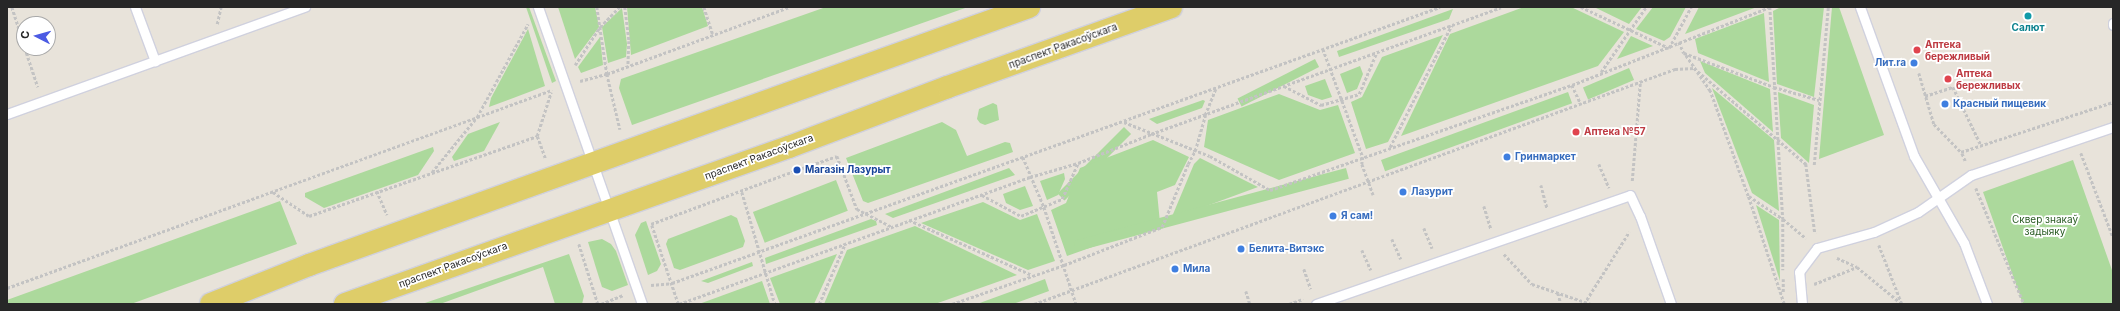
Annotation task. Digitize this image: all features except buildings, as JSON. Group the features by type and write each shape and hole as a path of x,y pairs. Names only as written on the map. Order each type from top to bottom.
{"main road":[{"path":"211,304 309,265 1029,7"},
{"name":"праспект Ракасоўскага","path":"346,304 608,210 790,147 948,87 1171,7"}],"lane":[{"path":"135,7 155,61"},
{"path":"7,114 305,7"},
{"path":"538,7 642,304"},
{"path":"1860,7 1914,156 1939,196 1964,243 1987,304"},
{"path":"1802,304 1799,288 1799,272 1817,248 1874,232 1918,212 1971,175 2113,127"},
{"path":"1315,300 1494,244 1630,195 1640,216 1671,304"}],"path":[{"path":"12,7 16,19"},
{"path":"597,7 607,74 620,129"},
{"path":"574,66 600,27 619,7"},
{"path":"625,7 629,41 628,65"},
{"path":"704,7 713,34"},
{"path":"574,82 607,74 789,7"},
{"path":"650,285 672,283 693,276 1440,7"},
{"path":"892,226 857,209 837,156 651,224 678,304 764,272 846,244 908,220 1030,177 1078,163 1151,134 1330,69 1376,54 1501,7"},
{"path":"1581,7 1669,48"},
{"path":"1600,73 1646,7"},
{"path":"1669,48 1691,7"},
{"path":"1124,122 1151,134 1210,156 1270,190 1572,85 1770,7 1783,219 1784,304"},
{"path":"1814,165 1828,7"},
{"path":"432,172 477,118 528,23"},
{"path":"1390,148 1451,26"},
{"path":"1679,42 1684,53 1710,91 1783,296"},
{"path":"1323,49 1363,157 1362,164 1373,195"},
{"path":"1684,53 1774,87 1819,100"},
{"path":"1284,86 1321,106 1342,100 1359,94 1376,54"},
{"path":"29,56 43,102"},
{"path":"1034,304 1368,180 1640,83 1675,69 1694,68 1806,164 1817,248"},
{"path":"1919,73 1934,124 1961,152"},
{"path":"576,74 579,81"},
{"path":"1630,195 1640,83"},
{"path":"1572,85 1581,104"},
{"path":"952,304 1064,265 1162,227 1188,164 1195,151 1205,115 1216,87"},
{"path":"1925,96 1949,87 1953,87 1981,145"},
{"path":"7,288 552,90 537,136 545,158"},
{"path":"273,191 310,216 537,136"},
{"path":"2079,149 2113,237"},
{"path":"1023,157 1030,177 1044,207 1076,303"},
{"path":"982,194 1021,216 1062,199 1078,163"},
{"path":"1599,164 1610,190"},
{"path":"1541,185 1548,212"},
{"path":"742,192 761,252 764,272 775,304"},
{"path":"1484,206 1494,244 1532,284 1584,303 1591,304"},
{"path":"1584,303 1640,216"},
{"path":"908,220 1032,275"},
{"path":"1424,228 1433,252"},
{"path":"1874,232 1902,304"},
{"path":"1392,239 1403,264"},
{"path":"571,247 585,242"},
{"path":"579,244 600,304 627,293"},
{"path":"819,304 846,244"},
{"path":"1362,250 1373,275"},
{"path":"1783,296 1799,288 1857,267"},
{"path":"1304,269 1315,300"},
{"path":"1246,290 1250,304"},
{"path":"1558,293 1561,304"}],"green space":[{"path":"526,7 529,7 556,81 552,83"},
{"path":"558,7 595,7 599,27 575,59"},
{"path":"627,7 702,7 708,26 631,55"},
{"path":"826,7 968,7 632,125 619,88 621,79"},
{"path":"1524,7 1571,7 1624,32 1598,66 1401,136 1450,34"},
{"path":"1594,7 1642,7 1629,24"},
{"path":"1653,7 1686,7 1670,37 1664,41 1636,29"},
{"path":"1699,7 1757,7 1685,34"},
{"path":"1781,7 1824,7 1814,97 1777,84 1773,11"},
{"path":"1832,7 1839,7 1884,135 1819,159"},
{"path":"622,8 627,44 626,57 608,63 602,27"},
{"path":"1453,9 1449,19 1339,57 1337,51"},
{"path":"1764,13 1769,82 1698,53 1695,39"},
{"path":"528,29 545,86 489,107 491,98"},
{"path":"1443,35 1388,142 1366,149 1351,102 1362,97 1382,57"},
{"path":"1631,36 1653,46 1617,59"},
{"path":"600,37 603,65 581,73 578,67"},
{"path":"1315,59 1319,67 1242,107 1237,98"},
{"path":"1700,61 1770,89 1773,132 1705,73"},
{"path":"1360,66 1363,74 1357,89 1347,93 1340,74"},
{"path":"1629,68 1634,80 1588,100 1583,88"},
{"path":"1325,79 1332,97 1322,100 1308,95 1305,86"},
{"path":"1712,88 1774,140 1779,211 1752,193"},
{"path":"1568,92 1572,103 1385,171 1381,160"},
{"path":"1778,92 1814,105 1809,163 1781,138"},
{"path":"1279,94 1320,110 1338,105 1355,153 1279,180 1204,147 1208,120"},
{"path":"1203,100 1205,101 1202,108 1157,124 1149,119"},
{"path":"993,103 997,105 999,120 985,125 980,123 977,119 979,109"},
{"path":"500,122 484,151 454,161 452,157 468,134"},
{"path":"942,122 956,130 967,156 1005,142 1010,143 1013,152 868,203 863,201 846,158"},
{"path":"1124,127 1131,134 1065,201 1058,193"},
{"path":"1153,140 1189,157 1175,185 1157,192 1160,223 1067,256 1051,210 1066,203 1080,168"},
{"path":"433,147 434,151 418,175 324,208 305,197 305,193"},
{"path":"1200,158 1258,187 1171,219 1194,164"},
{"name":"Сквер знакаў задыяку","path":"2073,160 2113,273 2113,304 2023,304 1983,192"},
{"path":"1009,168 1015,175 893,218 885,214"},
{"path":"1346,168 1349,179 1076,252 1074,241"},
{"path":"1064,173 1065,179 1058,195 1047,200 1040,181"},
{"path":"836,180 848,211 765,243 753,212"},
{"path":"1025,186 1033,206 1020,210 1006,203 1003,194"},
{"path":"280,201 297,244 131,304 7,304 7,300"},
{"path":"983,202 1020,220 1037,214 1055,261 1028,270 921,223"},
{"path":"1756,205 1779,220 1780,281"},
{"path":"731,215 737,218 745,241 743,247 680,270 674,268 666,244 668,239"},
{"path":"871,219 876,221 877,225 766,264 765,258"},
{"path":"646,221 661,264 657,271 648,275 635,235 641,223"},
{"path":"915,226 1017,275 935,304 824,304 847,250"},
{"path":"602,239 611,244 616,251 628,285 612,291 602,287 588,242"},
{"path":"569,254 584,296 582,304 555,304 543,267 440,304 422,304"},
{"path":"837,254 814,304 780,304 770,278"},
{"path":"752,262 753,266 708,283 701,281"},
{"path":"1045,279 1049,291 1013,304 977,304"},
{"path":"762,281 770,304 699,304"}],"place":[{"name":"Салют","path":"2028,16"},
{"name":"Аптека бережливый","path":"1917,50"},
{"name":"Лит.ra","path":"1914,63"},
{"name":"Аптека бережливых","path":"1948,79"},
{"name":"Красный пищевик","path":"1945,104"},
{"name":"Аптека №57","path":"1576,132"},
{"name":"Гринмаркет","path":"1507,157"},
{"name":"Магазін Лазурыт","path":"797,170"},
{"name":"Лазурит","path":"1403,192"},
{"name":"Я сам!","path":"1333,216"},
{"name":"Белита-Витэкс","path":"1241,249"},
{"name":"Мила","path":"1175,269"}]}
